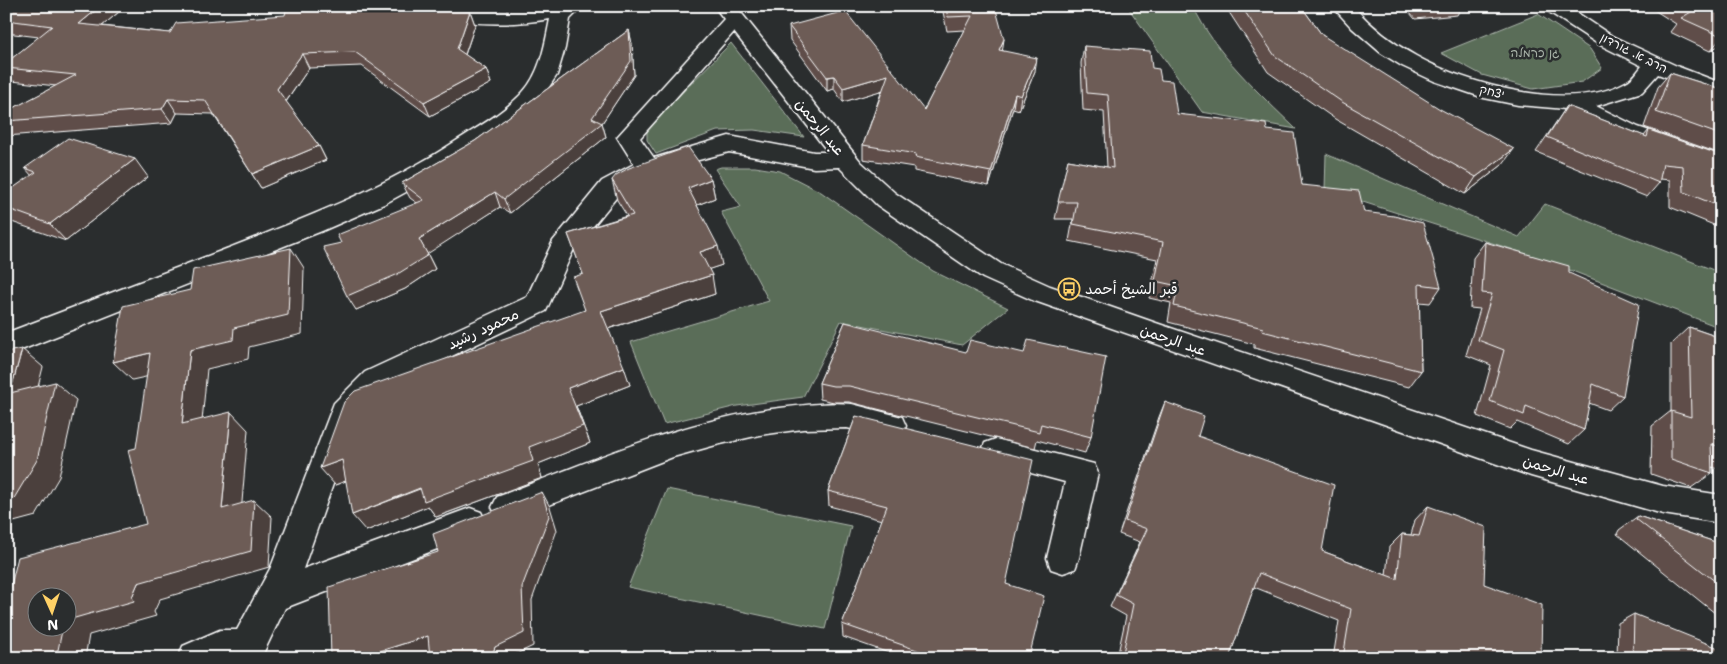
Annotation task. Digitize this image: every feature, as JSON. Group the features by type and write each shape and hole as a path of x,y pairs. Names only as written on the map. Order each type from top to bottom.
{"street":[{"path":"382,6 428,12 510,15 545,15 570,8"},
{"name":"יצחק","path":"1342,6 1382,45 1419,67 1470,88 1519,99 1570,102 1606,98 1634,87 1654,64"},
{"name":"הרב א. גורדון","path":"1553,6 1605,40 1654,64 1721,90"},
{"path":"6,345 312,225 376,198 433,167 504,120 530,97 546,75 555,48 560,17 570,8"},
{"path":"648,168 628,137 713,42 730,13"},
{"name":"عبد الرحمن","path":"730,13 853,168 886,199 992,270 1041,293 1531,463 1663,500 1721,509"},
{"path":"1570,102 1630,132 1721,164"},
{"name":"محمود رشيد","path":"253,653 274,596 285,573 344,412 375,380 537,304 562,247 611,187 648,168 729,144 814,160 846,159"},
{"path":"274,596 681,441 786,417 848,416 914,432"},
{"path":"970,446 1083,473 1063,558"},
{"path":"195,658 220,647 253,653"}],"green space":[{"path":"1127,6 1193,6 1213,41 1226,57 1253,87 1296,129 1202,112"},
{"name":"גן כרמלה","path":"1538,14 1590,49 1602,68 1582,82 1533,89 1482,75 1441,53"},
{"path":"731,43 804,137 754,130 717,131 656,154 647,140 647,128"},
{"path":"1326,154 1519,237 1545,204 1721,273 1721,328 1533,256 1325,190"},
{"path":"721,167 755,167 780,171 821,192 933,271 1008,308 962,345 841,321 803,397 737,406 664,424 631,342 769,301 721,212 741,207 715,169"},
{"path":"667,489 851,526 825,629 628,587"}],"building":[{"path":"6,6 101,6 79,24 170,33 176,23 285,15 287,6 427,6 470,11 457,49 486,69 424,102 355,52 302,54 277,89 319,146 252,174 205,100 168,99 162,109 6,121 6,112 76,75 6,68 6,63 52,26 6,20"},
{"path":"945,6 995,6 1004,39 999,50 1037,58 1021,96 1015,94 991,172 915,157 916,154 863,145 888,75 843,88 834,76 827,77 789,26 845,11 924,110 972,16 948,17"},
{"path":"1241,6 1301,6 1322,35 1440,109 1514,149 1476,177 1342,102 1275,56"},
{"path":"1682,6 1721,6 1721,36 1681,18 1691,12"},
{"path":"629,30 631,61 592,118 602,123 504,199 495,192 419,239 428,255 396,275 347,296 323,247 341,243 337,235 424,200 402,183 475,141"},
{"path":"1084,46 1150,51 1152,68 1159,69 1161,80 1172,81 1177,114 1266,124 1267,130 1294,133 1302,185 1359,191 1364,212 1394,216 1423,223 1441,287 1419,284 1421,371 1262,331 1263,328 1174,306 1178,286 1155,281 1163,242 1073,224 1077,202 1058,202 1068,160 1113,168 1108,95 1087,93"},
{"path":"1670,73 1721,89 1721,135 1656,112"},
{"path":"1567,106 1647,137 1649,130 1721,155 1721,207 1684,192 1683,166 1663,164 1659,183 1547,137"},
{"path":"68,138 135,159 50,224 6,208 6,193 36,172 25,168"},
{"path":"688,147 711,179 688,188 718,246 700,252 712,275 601,311 624,367 568,388 583,426 529,447 533,461 424,501 420,488 352,515 342,460 320,468 344,402 355,391 585,310 573,277 583,274 568,234 633,215 612,180 616,175 629,168"},
{"path":"1485,242 1569,266 1569,273 1639,304 1623,396 1593,384 1584,430 1526,406 1524,415 1490,401 1504,350 1478,340 1492,294 1482,293"},
{"path":"291,248 288,315 234,328 233,340 190,350 182,424 231,412 222,509 254,500 251,551 138,583 132,597 134,601 78,617 78,586 28,586 28,636 61,636 58,650 31,658 6,658 6,606 18,557 146,524 128,450 136,448 150,353 113,362 123,306 190,290 193,270"},
{"path":"845,322 966,352 970,340 1024,353 1028,340 1106,357 1091,437 1041,424 1039,432 849,386 833,386 819,383"},
{"path":"1689,327 1721,338 1721,447 1711,444 1712,473 1671,459 1671,411 1691,417"},
{"path":"22,349 10,393 55,382 37,460 13,500 6,501 6,352"},
{"path":"1165,402 1204,416 1198,436 1334,485 1322,551 1397,579 1402,534 1419,536 1428,506 1486,527 1484,584 1542,605 1541,655 1549,658 1343,658 1351,609 1259,573 1229,658 1122,658 1133,604 1116,595 1147,529 1125,521"},
{"path":"856,416 1033,460 1006,584 1044,596 1029,658 940,658 842,624 887,506 828,491"},
{"path":"542,492 549,516 522,587 524,633 495,647 491,658 430,658 428,636 358,658 331,658 329,587 438,552 433,534"},
{"path":"1638,516 1721,544 1721,586 1636,519"},
{"path":"1634,614 1721,649 1721,658 1633,658"}],"place":[{"name":"قبر الشيخ أحمد","path":"1069,289"}]}
